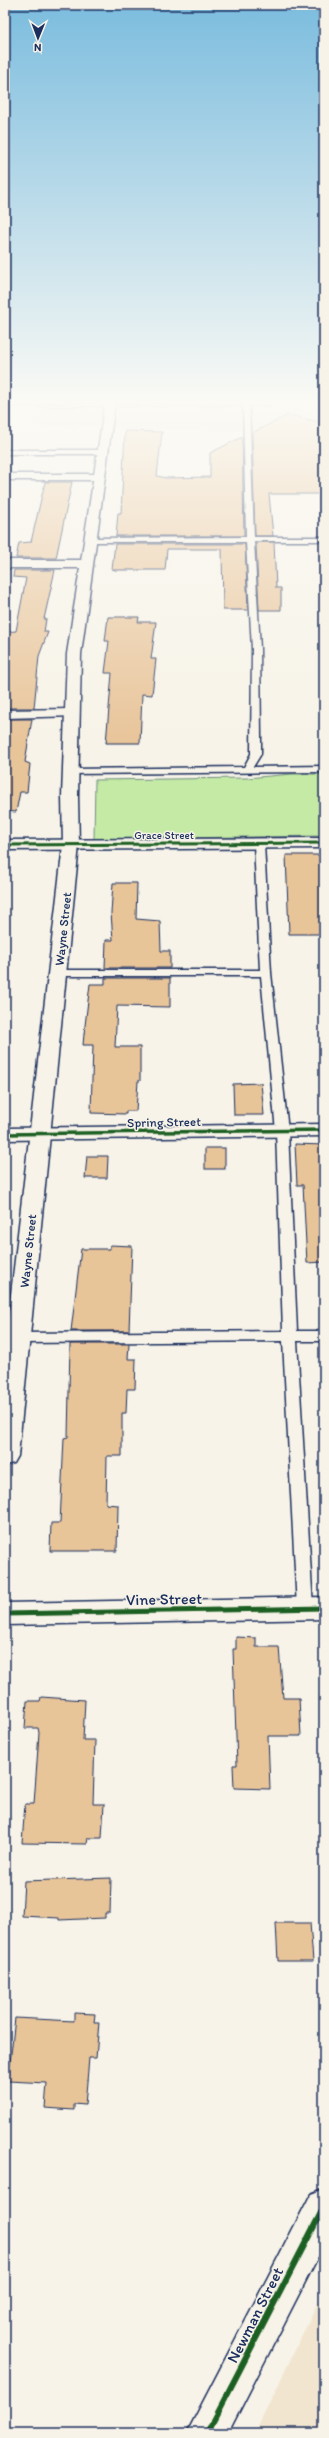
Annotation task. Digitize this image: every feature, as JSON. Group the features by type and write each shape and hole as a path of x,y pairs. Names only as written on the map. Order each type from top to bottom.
{"main road":[{"name":"Wayne Street","path":"5,1456 59,973 71,845 70,772 74,654 85,564 93,516"},
{"path":"5,564 85,564"},
{"path":"5,714 72,713"},
{"name":"Grace Street","path":"5,845 324,843"},
{"name":"Spring Street","path":"5,1134 324,1130"},
{"name":"Vine Street","path":"5,1614 315,1608"},
{"name":"Newman Street","path":"207,2433 324,2207"}],"lane":[{"path":"247,770 256,754 257,737 256,649 249,516"},
{"path":"89,540 324,539"},
{"path":"70,772 324,769"},
{"path":"258,844 266,973 282,1131 290,1336 315,1608"},
{"path":"59,973 266,973"},
{"path":"18,1338 324,1336"}],"shaded area":[{"path":"324,2290 324,2433 255,2433"}],"green space":[{"path":"292,774 324,774 324,836 94,839 95,780 247,778"}],"building":[{"path":"37,516 65,516 56,558 16,558 19,543 31,542"},
{"path":"118,516 244,516 244,536 116,536"},
{"path":"254,516 271,516 273,536 255,536"},
{"path":"256,542 274,542 276,588 281,588 281,610 259,610"},
{"path":"115,544 245,544 248,610 223,610 222,549 167,549 165,570 115,570 112,569"},
{"path":"14,570 55,570 44,619 46,619 44,632 48,632 39,656 34,708 5,708 5,632 16,631 26,578 13,577"},
{"path":"108,617 139,617 138,622 156,622 151,659 156,659 152,695 142,694 140,743 106,743 112,673 105,673 109,641 105,641"},
{"path":"5,719 32,719 25,762 30,764 27,792 20,792 16,812 5,811"},
{"path":"286,855 324,855 323,934 289,934"},
{"path":"113,883 137,883 136,919 160,921 161,951 170,951 170,968 105,968 106,940 113,940 111,913"},
{"path":"105,978 170,978 170,1007 117,1006 115,1047 140,1047 140,1081 138,1081 136,1111 126,1111 126,1114 91,1113 93,1045 83,1045 84,1034 90,984 105,984"},
{"path":"261,1083 264,1115 234,1115 233,1084"},
{"path":"295,1144 324,1145 324,1262 307,1263 303,1185 297,1185"},
{"path":"205,1148 225,1148 225,1169 205,1169"},
{"path":"87,1156 108,1156 107,1178 85,1178"},
{"path":"110,1245 132,1246 129,1331 71,1331 81,1249 110,1249"},
{"path":"70,1344 129,1344 128,1359 136,1359 135,1389 127,1389 126,1413 122,1413 122,1456 107,1456 106,1504 118,1505 117,1551 50,1551 51,1523 60,1523 64,1438 68,1437"},
{"path":"236,1637 256,1638 256,1647 279,1647 283,1698 299,1698 301,1736 268,1736 270,1789 234,1788 233,1765 237,1765 233,1649 236,1649"},
{"path":"41,1697 85,1700 83,1740 95,1740 93,1804 104,1804 102,1838 88,1838 87,1844 22,1843 25,1804 34,1804 39,1733 38,1728 25,1728 27,1701 40,1701"},
{"path":"111,1878 110,1913 105,1913 105,1918 59,1920 59,1918 22,1916 24,1881"},
{"path":"276,1923 310,1923 313,1961 278,1961"},
{"path":"74,2013 95,2014 94,2022 99,2022 96,2058 89,2058 85,2105 74,2104 74,2110 45,2108 47,2083 8,2081 15,2018 74,2021"}],"cycle path":[{"path":"5,845 324,843"},
{"path":"5,1134 324,1130"},
{"path":"5,1614 324,1608"},
{"path":"207,2433 324,2207"}]}
